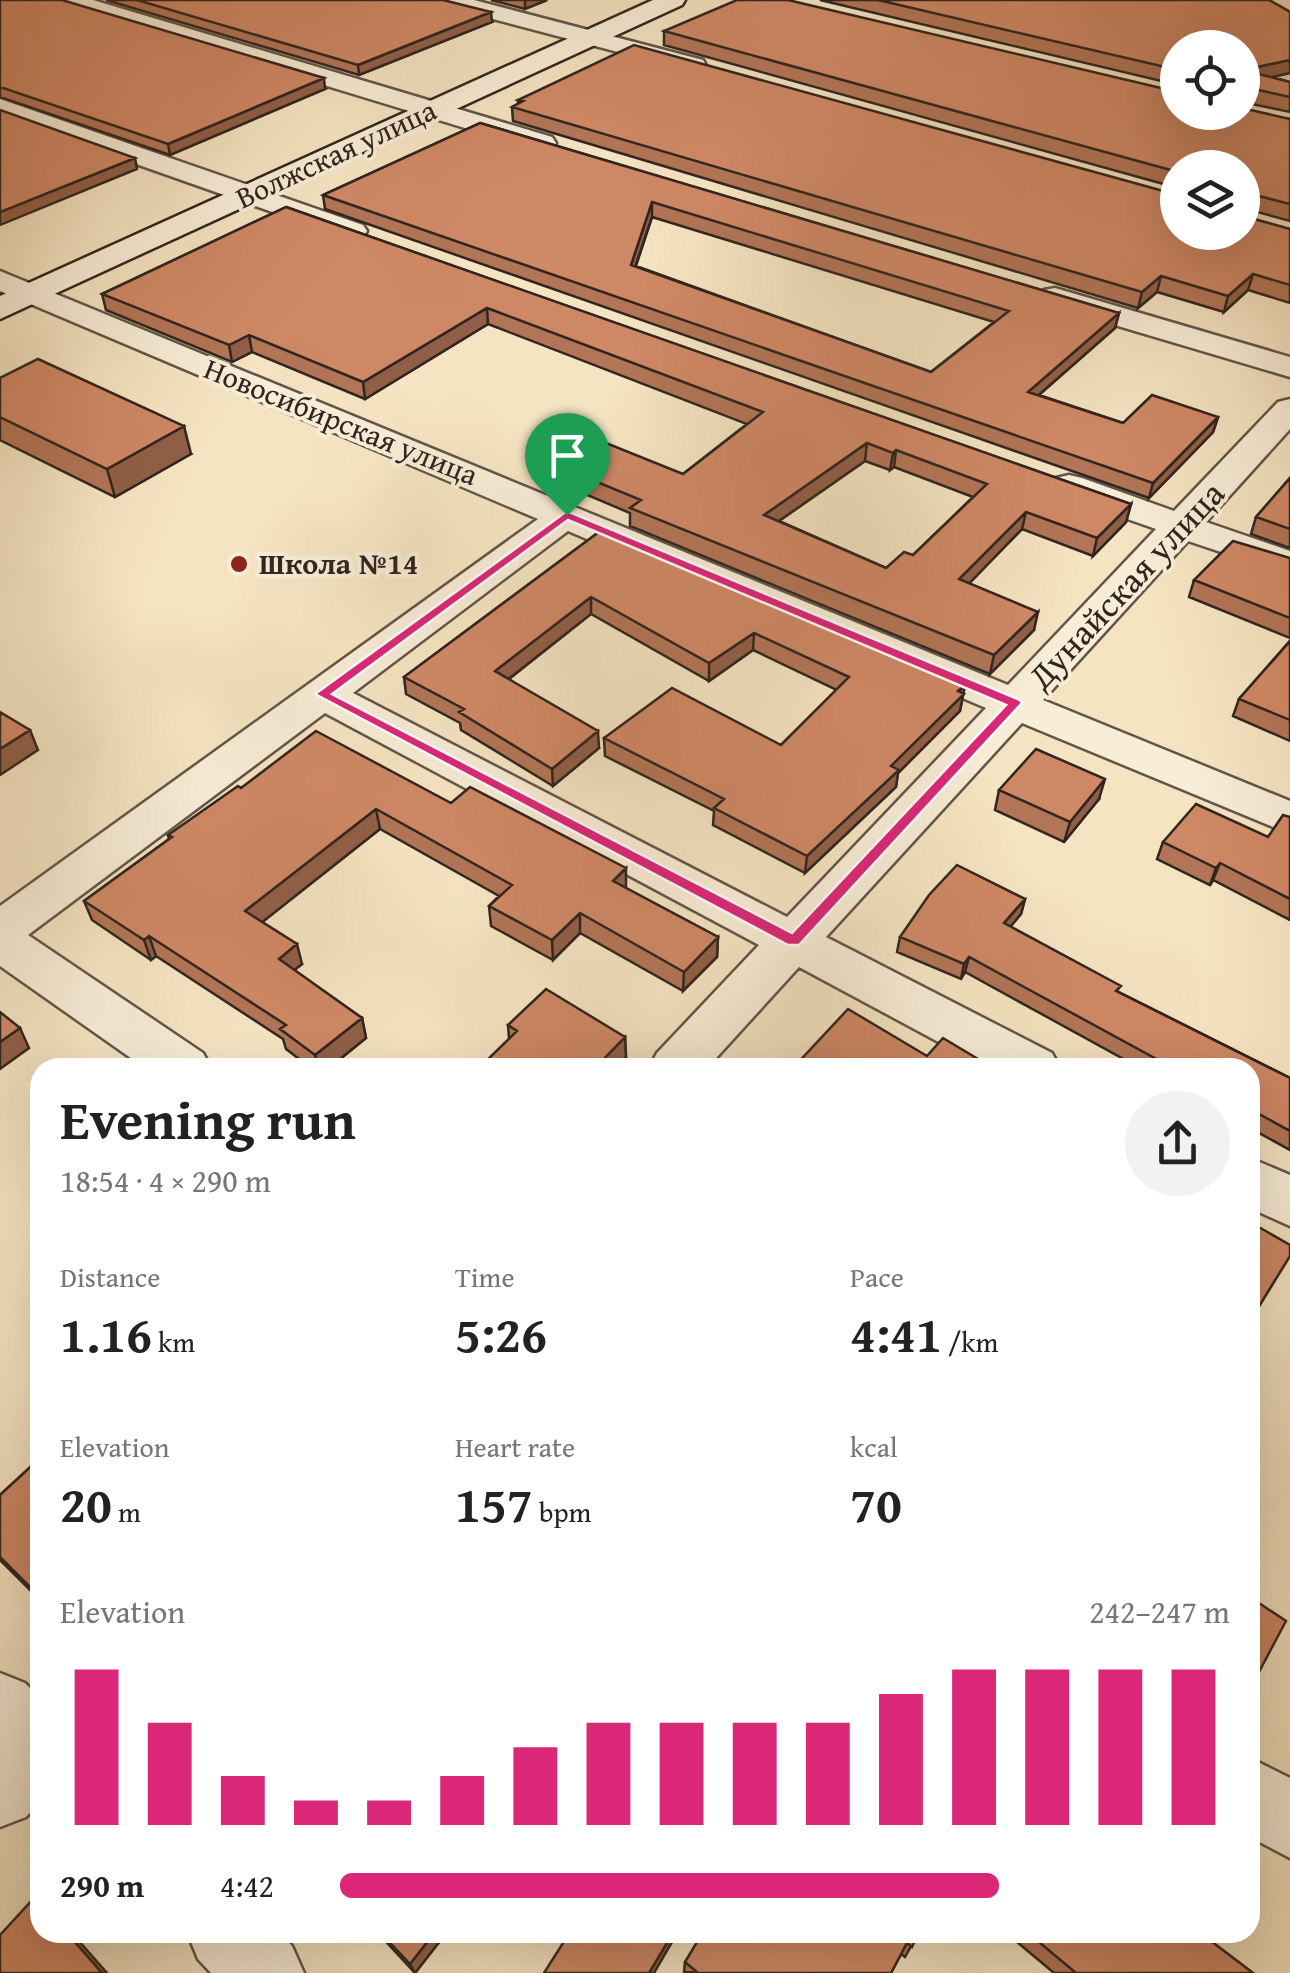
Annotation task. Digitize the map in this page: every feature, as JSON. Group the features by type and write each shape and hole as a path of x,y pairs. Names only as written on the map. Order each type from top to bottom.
{"street":[{"path":"69,0 564,149"},
{"path":"448,0 724,74"},
{"name":"Волжская улица","path":"0,308 672,0"},
{"path":"0,107 376,239"},
{"name":"Новосибирская улица","path":"0,280 1290,819"},
{"path":"1023,287 1290,368"},
{"name":"Дунайская улица","path":"684,1058 1290,409"},
{"path":"1031,472 1290,564"},
{"path":"0,930 567,515"},
{"path":"322,694 1015,1058"},
{"path":"0,941 170,1058"},
{"path":"1260,1186 1290,1202"},
{"path":"0,1708 30,1738"},
{"path":"0,1791 30,1759"},
{"path":"1260,1801 1290,1821"},
{"path":"235,1943 265,1973"}],"building":[{"path":"0,0 62,0 324,78 168,144 0,87"},
{"path":"137,0 443,0 491,12 358,65"},
{"path":"737,0 788,0 1160,88 1160,130 1260,130 1260,112 1290,119 1290,204 1260,196 1260,150 1160,150 1160,167 664,31"},
{"path":"878,0 1269,0 1290,12 1290,60 1260,66 1260,30 1160,30 1160,66"},
{"path":"634,45 1160,190 1160,250 1260,250 1260,221 1290,229 1290,285 1253,274 1228,296 1161,276 1142,292 512,107 523,101 518,100"},
{"path":"1260,74 1290,82 1290,97 1260,90"},
{"path":"0,110 135,158 0,212"},
{"path":"480,123 1119,313 1028,392 1123,423 1152,395 1218,417 1153,483 323,195","holes":["652,202 1009,311 931,372 631,265"]},
{"path":"286,207 1131,504 1097,538 1026,512 959,579 1038,612 994,655 630,508 641,500 534,456 549,420 683,474 763,412 487,308 363,382 249,335 229,345 102,294","holes":["867,443 893,453 896,450 987,484 913,555 904,552 886,568 764,515"]},
{"path":"38,359 184,426 107,469 0,417 0,378"},
{"path":"1290,478 1290,529 1256,517"},
{"path":"599,532 965,685 958,691 964,694 891,766 899,770 807,856 714,808 724,799 604,738 672,688 781,745 849,677 754,633 709,663 591,597 495,671 598,731 552,769 459,712 464,709 404,677"},
{"path":"1233,541 1290,558 1290,618 1194,580"},
{"path":"1290,641 1290,720 1239,699"},
{"path":"0,712 30,730 0,749"},
{"path":"316,731 451,803 470,787 626,868 613,881 718,937 684,972 580,913 552,940 489,906 512,885 376,809 245,911 297,944 279,959 362,1018 315,1055 280,1029 286,1025 149,936 144,940 84,901 172,837 168,835 238,786 241,788"},
{"path":"1036,749 1105,779 1070,822 999,790"},
{"path":"1196,804 1268,837 1283,815 1290,817 1290,899 1220,863 1216,868 1163,842"},
{"path":"957,865 1025,899 1004,923 1121,986 1116,991 1250,1058 1155,1058 969,957 964,964 900,937 929,895"},
{"path":"546,989 625,1037 605,1058 489,1058 517,1031 508,1025"},
{"path":"848,1009 927,1056 943,1038 976,1058 802,1058"},
{"path":"0,1012 20,1028 0,1042"},
{"path":"1260,1063 1290,1078 1290,1131 1260,1114"},
{"path":"1260,1228 1290,1245 1290,1256 1260,1305"},
{"path":"30,1467 30,1587 0,1557 0,1495"},
{"path":"1260,1604 1286,1621 1260,1670"},
{"path":"30,1902 30,1943 76,1943 102,1973 0,1973 0,1935"},
{"path":"390,1943 426,1943 410,1964"},
{"path":"563,1943 667,1943 649,1973 544,1973"},
{"path":"696,1943 907,1943 891,1973 698,1973 685,1962"},
{"path":"1040,1943 1213,1943 1253,1973 1076,1973"}],"place":[{"name":"Школа №14","path":"239,564"}],"route":[{"path":"567,515 1015,703 794,941 322,694 567,515"}]}
